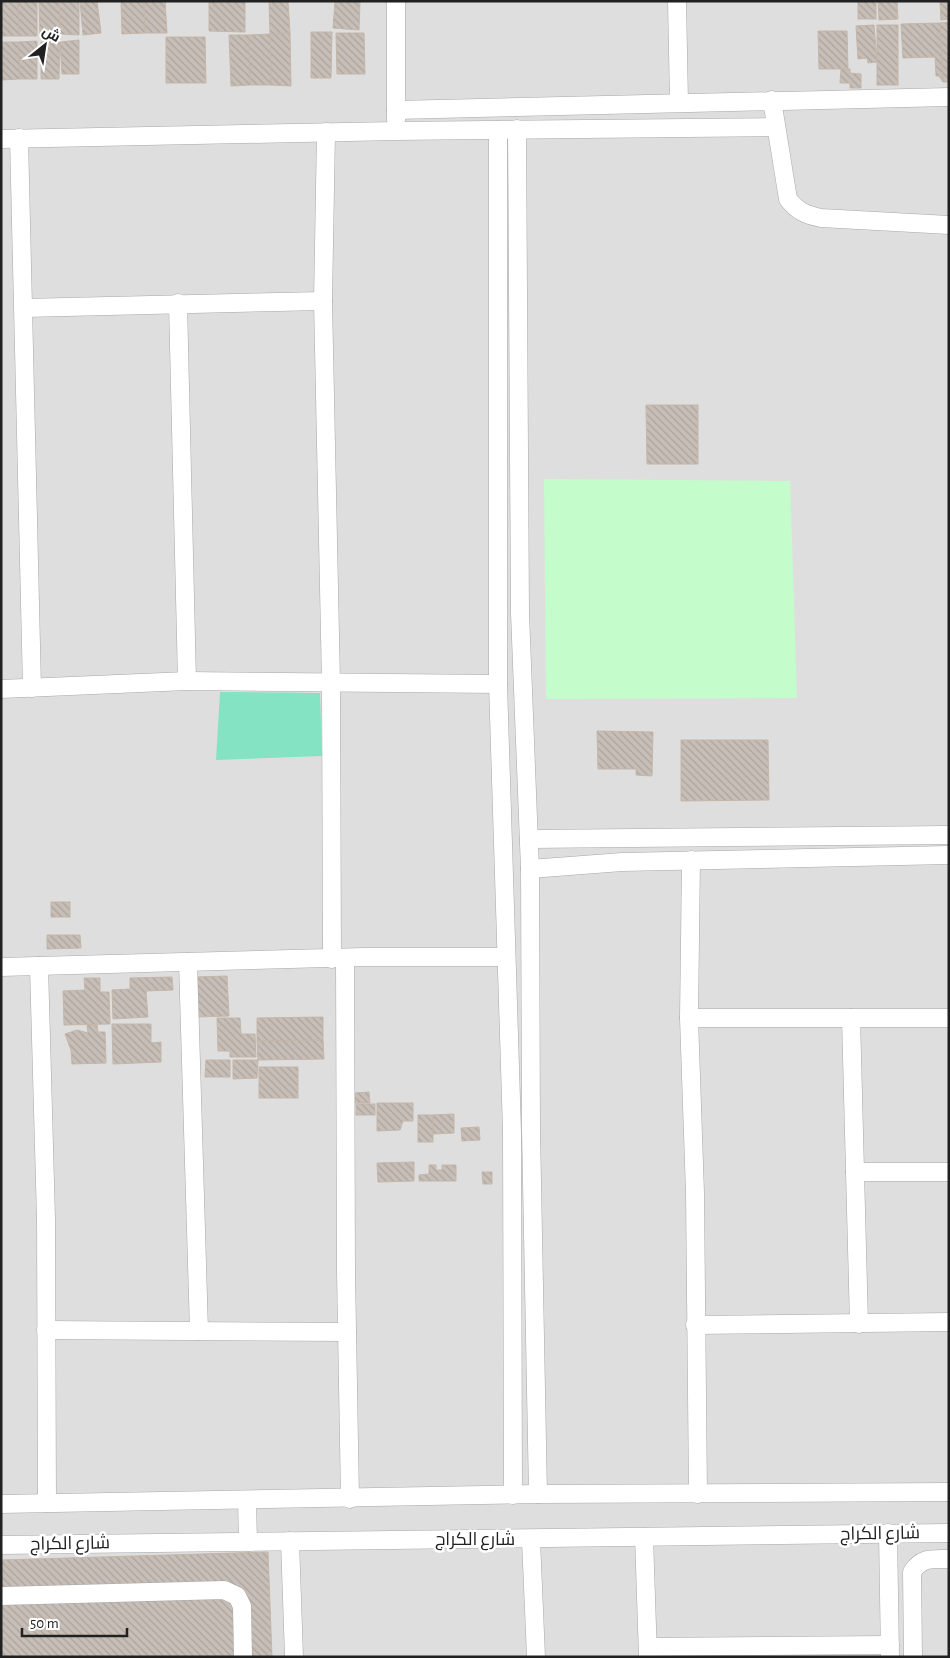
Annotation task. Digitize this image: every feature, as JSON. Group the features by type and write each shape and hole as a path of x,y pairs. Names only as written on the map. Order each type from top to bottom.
{"street":[{"path":"396,1 396,131"},
{"path":"677,1 679,102"},
{"path":"396,110 949,97"},
{"path":"772,100 788,199 794,208 804,214 821,218 949,225"},
{"path":"1,139 326,132 776,127"},
{"path":"498,130 498,684 512,1131 513,1495"},
{"path":"517,130 520,613 530,869 538,1494"},
{"path":"326,132 324,301 350,1499"},
{"path":"20,138 32,688"},
{"path":"24,308 324,301"},
{"path":"178,303 187,682"},
{"path":"498,612 520,613"},
{"path":"1,689 187,682 498,684"},
{"path":"529,839 949,834"},
{"path":"622,839 622,862"},
{"path":"530,869 622,862 949,855"},
{"path":"692,860 689,1018 695,1193 698,1494"},
{"path":"1,967 338,958 506,957"},
{"path":"188,962 199,1331"},
{"path":"39,966 48,1503"},
{"path":"689,1018 949,1018"},
{"path":"851,1018 859,1324"},
{"path":"512,1131 532,1130"},
{"path":"855,1172 949,1172"},
{"path":"695,1324 949,1322"},
{"path":"46,1330 347,1332"},
{"path":"1,1504 538,1494 949,1492"},
{"path":"247,1500 248,1542"},
{"path":"644,1537 648,1652 890,1651 888,1533"},
{"name":"شارع الكراج","path":"1,1545 531,1540 949,1533"},
{"path":"531,1540 536,1657"},
{"path":"290,1541 294,1657"},
{"path":"913,1657 912,1572 918,1563 925,1559 949,1559"},
{"path":"1,1596 224,1590 238,1596 242,1606 243,1657"}],"shaded area":[{"path":"1,1 949,1 949,1657 1,1657"}],"green space":[{"path":"544,479 790,481 797,698 546,699"},
{"path":"220,692 320,693 322,756 216,760"}],"building":[{"path":"1,1 18,1 19,36 1,36"},
{"path":"18,1 37,1 37,36 19,36"},
{"path":"39,1 59,1 60,34 40,35"},
{"path":"60,1 79,1 79,35 60,34"},
{"path":"80,1 97,1 101,33 83,35"},
{"path":"121,1 144,1 145,33 122,34"},
{"path":"144,1 165,1 167,33 145,33"},
{"path":"209,1 245,1 245,32 209,31"},
{"path":"269,1 288,1 290,33 270,34"},
{"path":"335,1 360,1 359,30 333,28"},
{"path":"858,1 876,1 876,19 858,19"},
{"path":"878,1 897,1 898,19 879,20"},
{"path":"940,1 949,1 949,19 941,20"},
{"path":"949,22 949,82 943,82 940,23"},
{"path":"940,23 943,82 939,76 936,76 935,57 903,58 901,24"},
{"path":"874,25 877,62 868,63 867,58 858,59 856,26"},
{"path":"877,25 898,25 898,85 877,85"},
{"path":"818,31 847,31 848,69 819,69"},
{"path":"311,32 332,32 331,78 311,78"},
{"path":"290,33 291,86 271,85 270,34"},
{"path":"336,33 364,33 365,74 337,74"},
{"path":"270,34 271,85 250,85 249,35"},
{"path":"229,35 249,35 250,85 231,86"},
{"path":"166,37 205,37 206,83 166,83"},
{"path":"79,40 79,74 62,74 60,42"},
{"path":"37,41 37,79 20,79 18,42"},
{"path":"1,42 18,42 20,79 1,80"},
{"path":"41,42 60,42 59,79 41,79"},
{"path":"841,69 850,69 850,73 861,74 861,88 850,88 850,83 840,83"},
{"path":"646,405 698,405 698,464 647,464"},
{"path":"597,731 653,732 652,776 636,775 636,769 598,769"},
{"path":"681,740 768,740 769,800 681,801"},
{"path":"51,902 70,902 70,917 51,917"},
{"path":"47,935 80,935 81,948 47,949"},
{"path":"227,976 229,1016 197,1017 195,977"},
{"path":"172,977 173,990 146,991 148,1017 113,1019 112,990 130,989 130,978"},
{"path":"84,978 100,978 100,992 109,992 110,1024 64,1025 63,991 85,990"},
{"path":"323,1017 323,1040 257,1041 257,1018"},
{"path":"217,1018 240,1018 241,1034 255,1034 256,1057 230,1057 230,1051 218,1051"},
{"path":"112,1024 151,1024 151,1043 161,1042 161,1062 113,1064"},
{"path":"87,1025 97,1025 98,1032 105,1032 106,1063 72,1064 71,1050 65,1034 77,1030 88,1033"},
{"path":"323,1040 324,1059 258,1060 257,1041"},
{"path":"206,1060 230,1060 230,1077 205,1077"},
{"path":"233,1060 258,1060 257,1078 233,1079"},
{"path":"259,1067 298,1067 298,1098 259,1098"},
{"path":"369,1092 370,1103 355,1103 355,1093"},
{"path":"377,1103 413,1103 413,1121 403,1121 400,1130 377,1131"},
{"path":"356,1104 375,1104 375,1115 356,1115"},
{"path":"454,1114 454,1133 433,1134 433,1115"},
{"path":"418,1115 433,1115 433,1142 418,1142"},
{"path":"479,1127 480,1140 462,1141 461,1128"},
{"path":"414,1162 414,1181 378,1182 377,1163"},
{"path":"429,1165 436,1165 436,1170 442,1170 442,1165 456,1165 456,1181 419,1181 419,1175 429,1174"},
{"path":"482,1172 492,1172 492,1184 483,1184"},
{"path":"268,1552 272,1657 1,1657 1,1560"}]}
